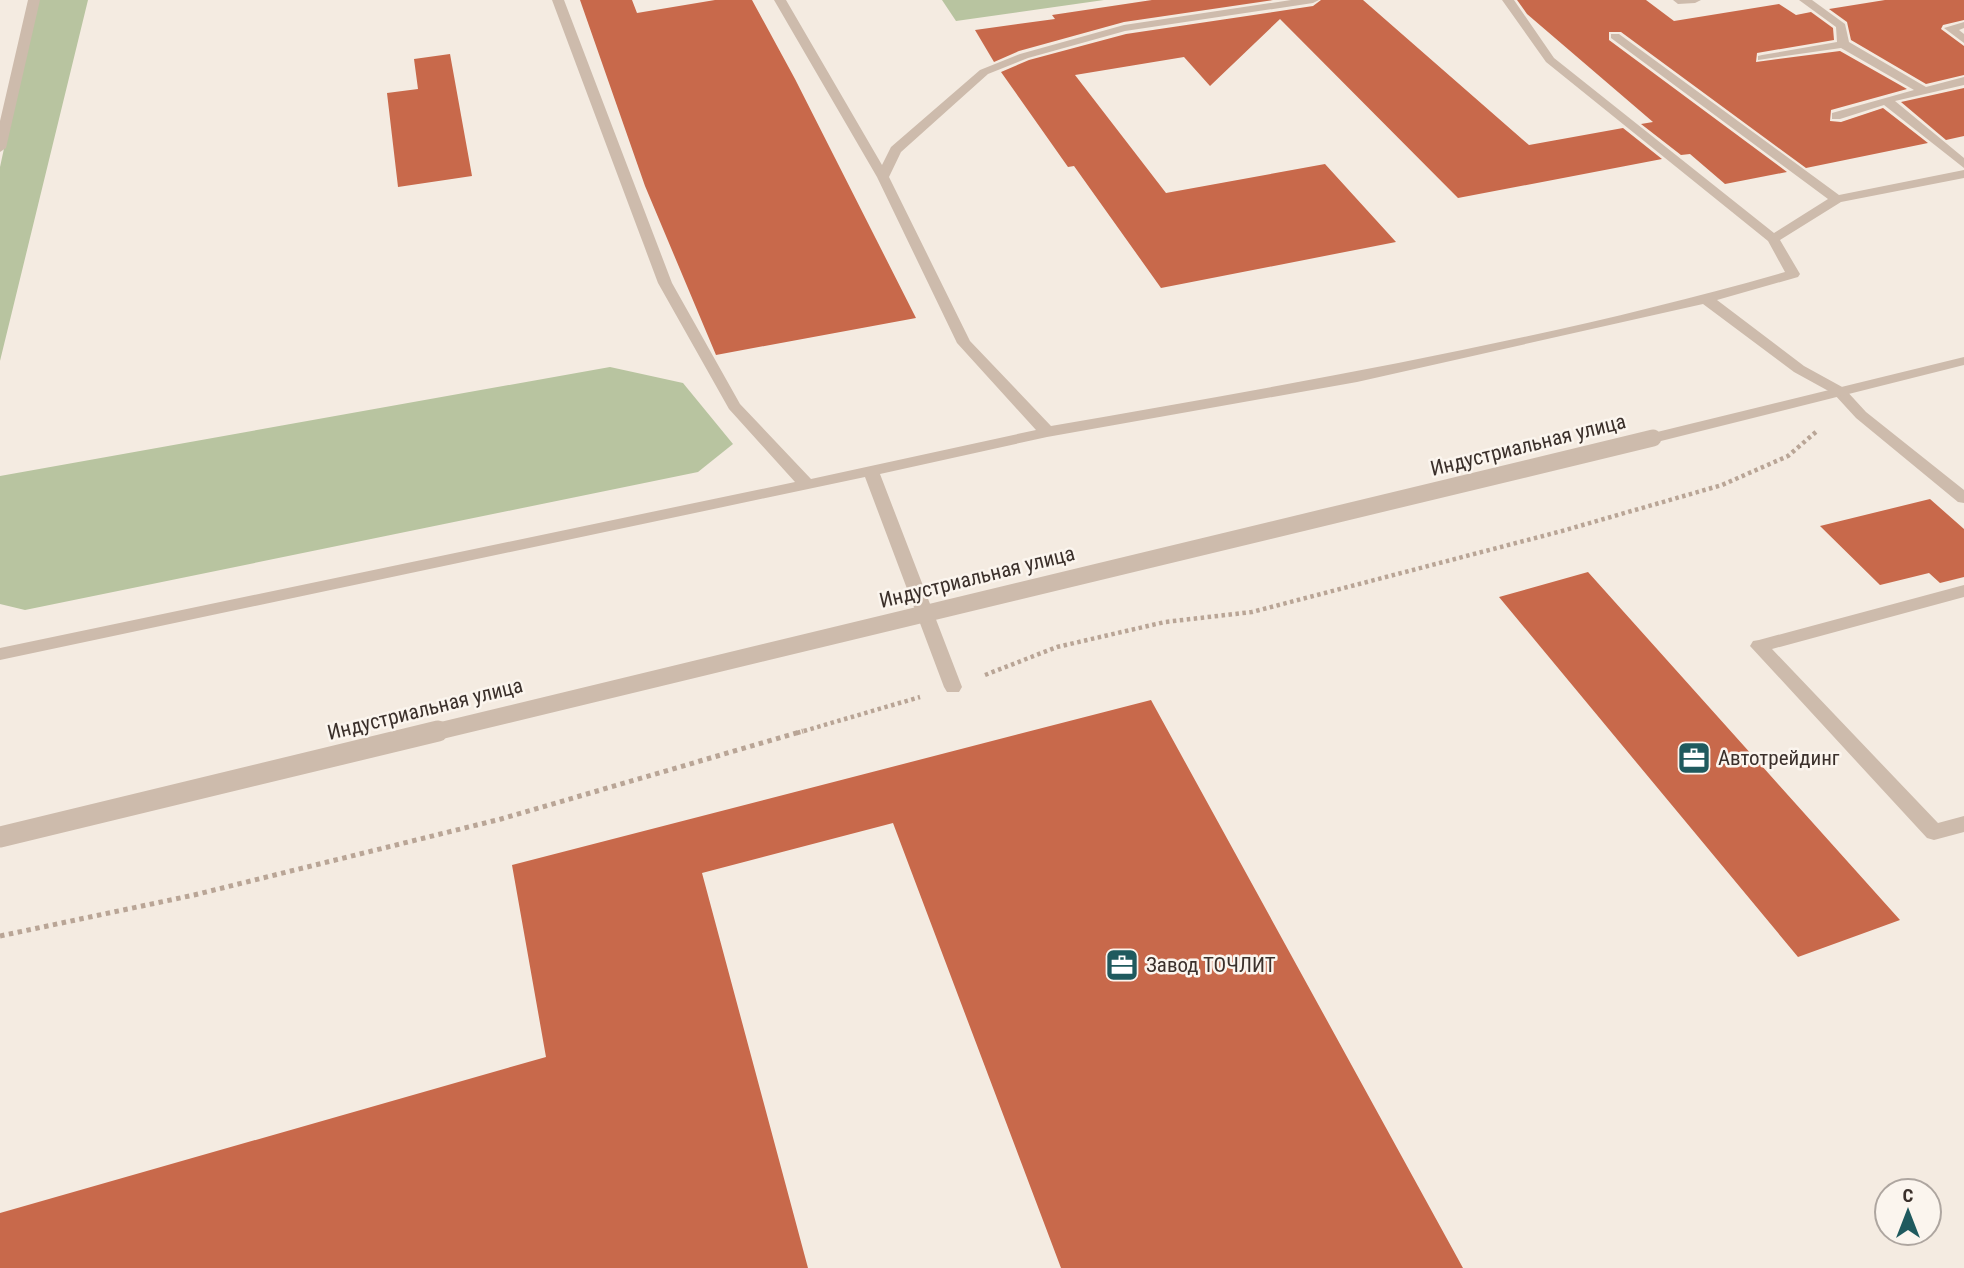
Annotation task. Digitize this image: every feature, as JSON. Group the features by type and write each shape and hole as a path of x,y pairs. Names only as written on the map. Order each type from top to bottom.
{"street":[{"path":"0,148 34,0"},
{"path":"558,0 665,283 734,406 807,485"},
{"path":"780,0 883,177 964,343 1047,432"},
{"path":"883,177 895,150 984,72 1024,56 1124,28 1313,0"},
{"path":"0,653 807,485 1047,432 1357,377 1706,299 1793,274 1773,239 1550,60 1508,0"},
{"path":"1678,1 1695,0"},
{"path":"1805,0 1841,26 1843,44"},
{"path":"1964,25 1950,28 1964,40"},
{"path":"1615,36 1837,199"},
{"path":"1762,58 1843,44 1924,91"},
{"path":"1836,116 1886,100 1964,81"},
{"path":"1886,100 1964,164"},
{"path":"1773,239 1837,199 1964,174"},
{"path":"1706,299 1799,369 1839,391 1861,415 1964,498"},
{"name":"Индустриальная улица","path":"0,836 1964,361"},
{"path":"870,470 953,687"},
{"path":"1964,591 1759,646 1934,832 1964,824"}],"path":[{"path":"0,936 194,895 501,819 953,687 1057,647 1165,622 1252,612 1562,531 1723,485 1788,456 1827,422"}],"green space":[{"path":"36,0 88,0 0,361 0,167"},
{"path":"942,0 1104,0 956,21"},
{"path":"610,367 683,383 733,444 698,472 25,610 0,604 0,476"}],"building":[{"path":"580,0 632,0 637,13 715,0 752,0 916,318 716,355 645,186"},
{"path":"1152,0 1273,0 1124,22 1019,51 994,62 975,30 1055,19 1052,15"},
{"path":"1321,0 1363,0 1529,145 1623,128 1662,159 1458,198 1280,19 1210,86 1184,57 1075,75 1166,193 1325,164 1396,242 1161,288 1074,166 1068,167 1001,72 1029,60 1126,34 1313,6"},
{"path":"1517,0 1646,0 1674,21 1779,4 1796,15 1811,12 1833,28 1834,40 1757,53 1756,62 1840,51 1907,89 1831,110 1830,121 1841,122 1883,108 1928,143 1806,168 1621,32 1609,32 1609,40 1787,172 1725,184 1690,154 1681,155 1641,124 1653,122 1527,14"},
{"path":"1885,0 1964,0 1964,20 1943,25 1941,29 1964,46 1964,75 1926,84 1851,40 1847,22 1829,9"},
{"path":"450,54 472,176 398,187 387,93 418,89 414,59"},
{"path":"1964,88 1964,136 1946,140 1901,102"},
{"path":"1930,499 1964,529 1964,577 1940,583 1929,573 1880,585 1820,526"},
{"name":"Автотрейдинг","path":"1588,572 1900,920 1798,957 1499,597"},
{"name":"Завод ТОЧЛИТ","path":"1151,700 1463,1268 1061,1268 893,823 702,873 808,1268 0,1268 0,1213 546,1057 512,865"}],"place":[{"name":"Автотрейдинг","path":"1694,758"},
{"name":"Завод ТОЧЛИТ","path":"1122,965"}]}
